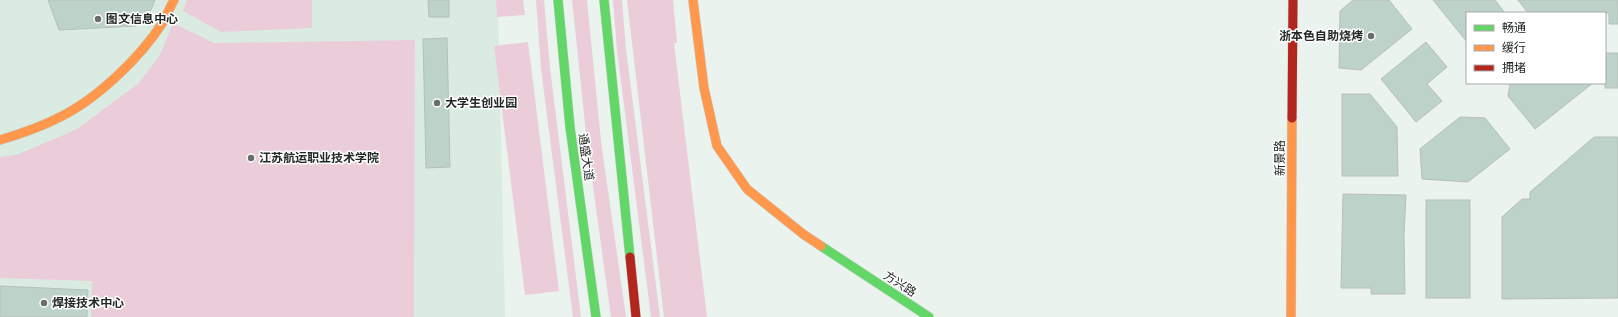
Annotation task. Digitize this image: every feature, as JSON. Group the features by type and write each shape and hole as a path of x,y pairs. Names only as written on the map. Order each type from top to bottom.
{"street":[{"path":"0,140 26,132 61,117 92,97 119,74 145,46 163,22 174,0"},
{"name":"通盛大道","path":"558,0 570,127 596,317"},
{"path":"604,0 636,317"},
{"name":"方兴路","path":"694,0 704,88 717,146 746,189 803,234 929,317"},
{"name":"新景路","path":"1291,317 1293,0"}],"shaded area":[{"name":"江苏航运职业技术学院","path":"0,0 498,0 505,317 0,317"},
{"path":"187,0 312,0 312,28 221,32 183,11"},
{"path":"496,0 523,0 525,15 497,17"},
{"path":"536,0 544,0 550,68 581,317 573,317 541,69"},
{"path":"572,0 587,0 601,141 626,317 611,317 587,143"},
{"path":"613,0 622,0 626,49 660,317 651,317 617,50"},
{"path":"627,0 673,0 677,43 674,43 707,317 664,317"},
{"name":"江苏航运职业技术学院","path":"173,23 214,43 415,40 414,317 91,317 92,281 0,278 0,157 19,154 77,129 139,83 160,55"},
{"path":"528,42 559,291 525,295 494,46"}],"building":[{"name":"图文信息中心","path":"48,0 155,0 151,10 145,11 136,26 59,30"},
{"path":"428,0 449,0 449,17 429,17"},
{"name":"浙本色自助烧烤","path":"1353,0 1389,0 1412,29 1361,70 1339,68 1340,11"},
{"path":"1433,0 1495,0 1504,12 1466,12 1466,41"},
{"path":"1518,0 1618,0 1618,24 1609,24 1609,13 1606,12 1527,12"},
{"name":"大学生创业园","path":"447,38 450,167 426,168 423,39"},
{"path":"1426,42 1447,67 1427,84 1442,101 1416,122 1381,79"},
{"path":"1606,53 1618,53 1618,88 1605,88"},
{"path":"1510,84 1592,84 1535,129 1508,96"},
{"path":"1342,94 1370,94 1397,127 1398,176 1342,176"},
{"path":"1460,117 1485,118 1510,149 1468,182 1422,179 1420,149"},
{"path":"1594,137 1618,137 1618,298 1502,299 1502,217 1522,199 1530,199 1530,192"},
{"path":"1343,194 1406,195 1404,236 1405,294 1371,294 1371,288 1341,288"},
{"path":"1426,200 1470,200 1470,298 1426,298"},
{"name":"焊接技术中心","path":"0,286 88,290 87,317 0,317"}],"traffic: fast":[{"path":"558,0 570,127 596,317"},
{"path":"604,0 630,257"},
{"path":"821,246 929,317"}],"traffic: slow":[{"path":"0,140 30,130 60,117 89,99 103,88 143,49 163,22 174,0"},
{"path":"693,0 704,88 717,146 747,189 803,234 821,246"},
{"path":"1291,317 1292,118"}],"traffic: jam":[{"path":"1292,118 1293,0"},
{"path":"630,257 636,317"}],"place":[{"name":"图文信息中心","path":"98,19"},
{"name":"浙本色自助烧烤","path":"1371,36"},
{"name":"大学生创业园","path":"437,103"},
{"name":"江苏航运职业技术学院","path":"251,158"},
{"name":"焊接技术中心","path":"44,303"}]}
